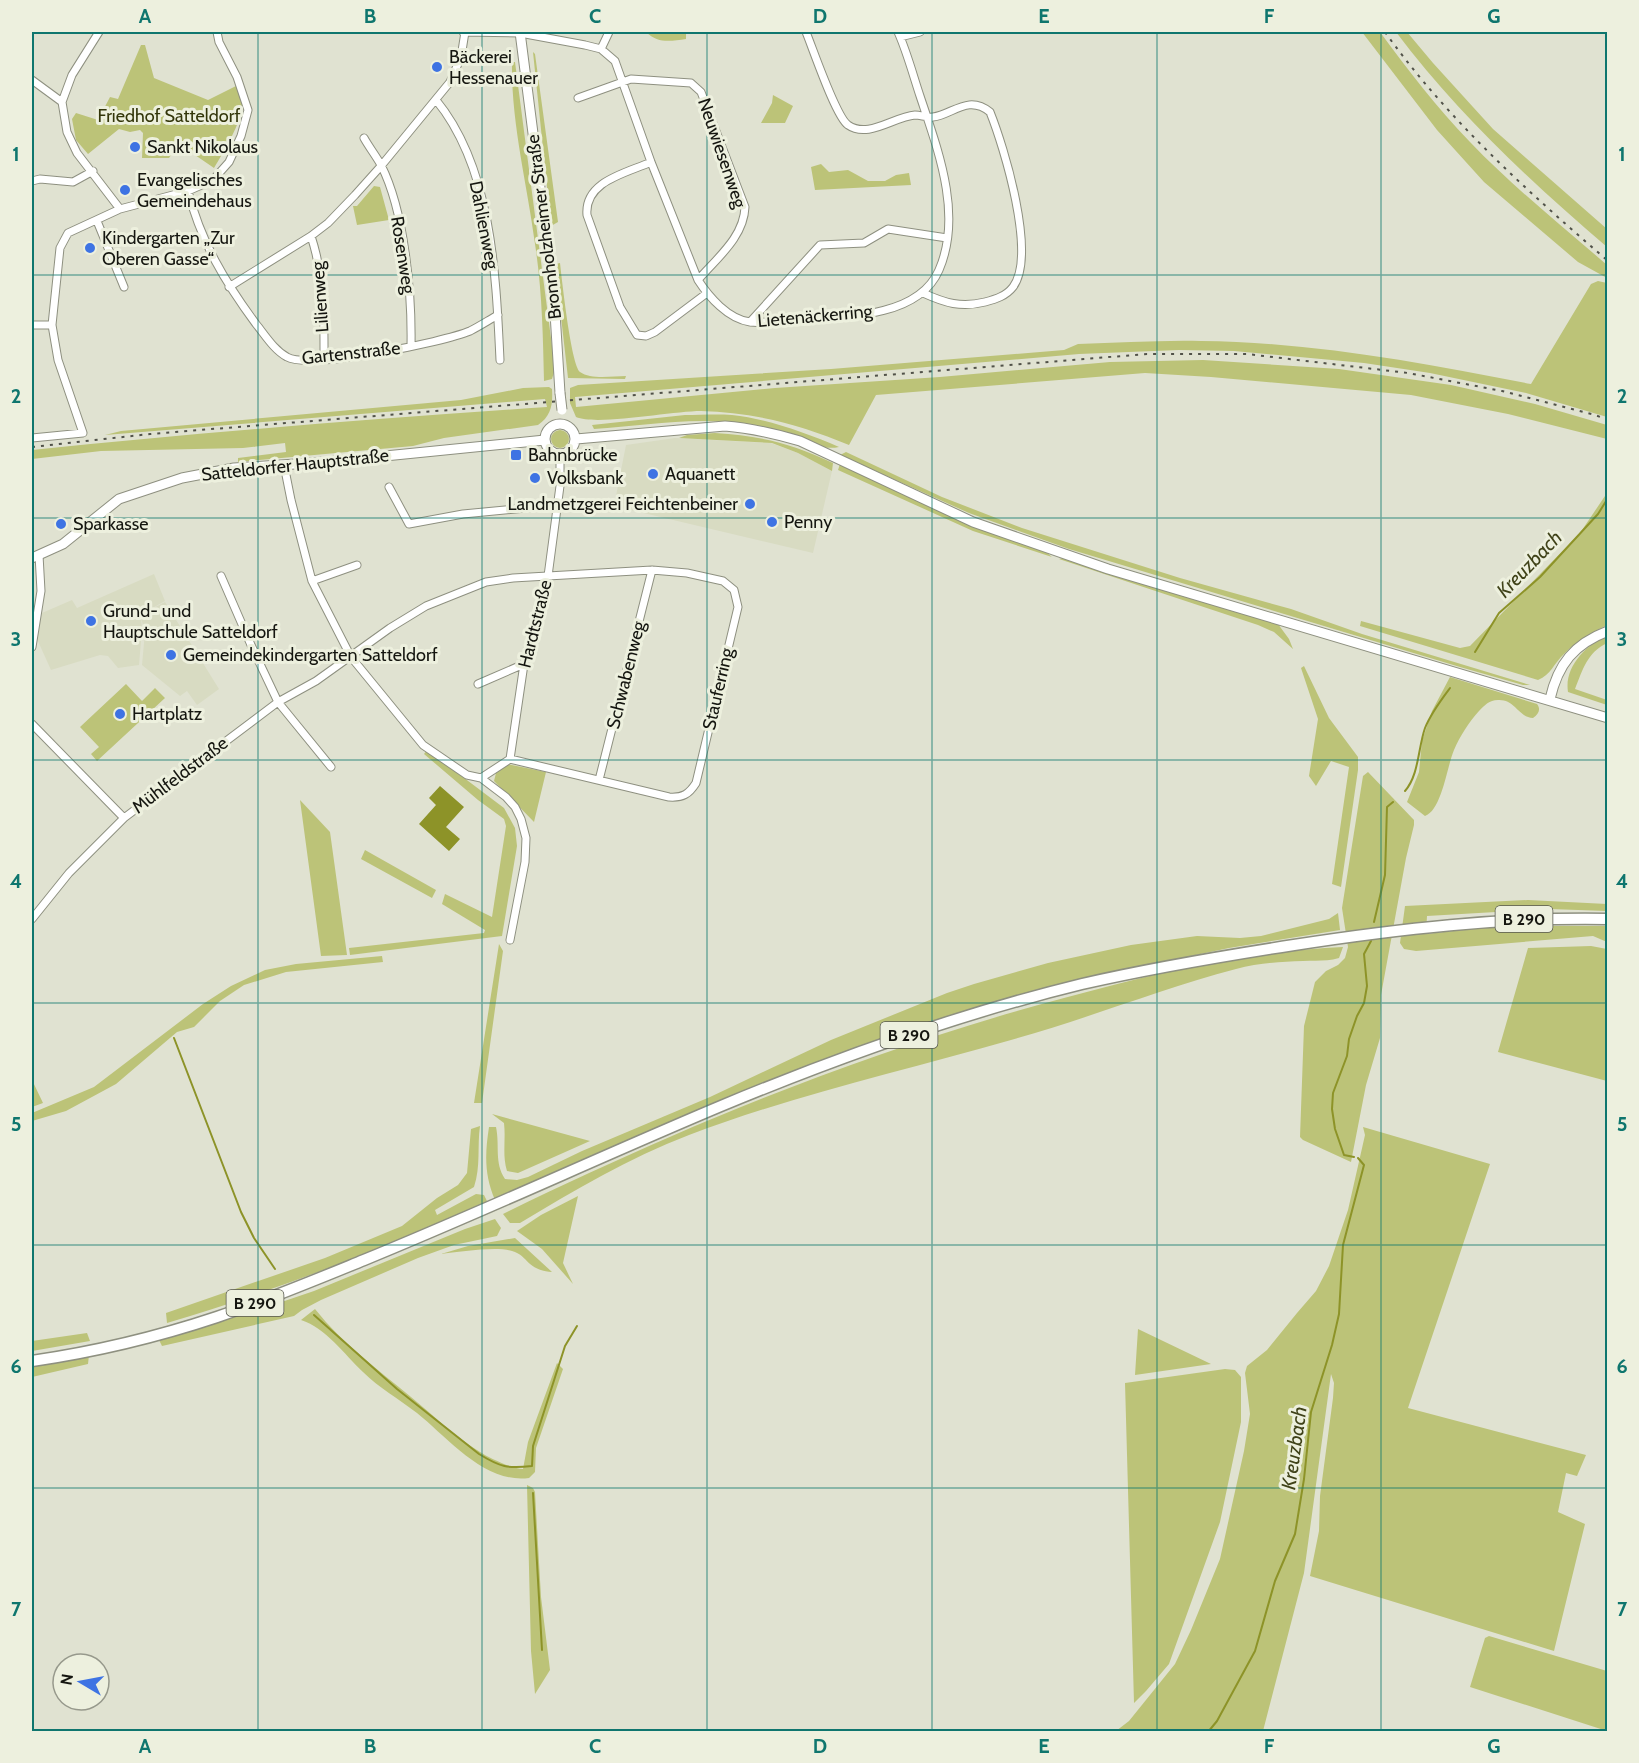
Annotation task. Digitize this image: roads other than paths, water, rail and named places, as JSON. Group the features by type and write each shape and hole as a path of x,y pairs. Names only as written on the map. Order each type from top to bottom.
{"main road":[{"name":"B 290","path":"32,1361 156,1335 215,1318 286,1292 828,1063 958,1018 1081,985 1204,958 1441,925 1527,919 1608,919"}],"street":[{"path":"99,32 72,75 62,102 67,132 77,153 120,209"},
{"path":"32,438 84,434 58,360 52,325 54,286 60,248 68,233 120,209 188,191 213,180 229,162 242,136 248,110 237,77 219,42 217,32"},
{"path":"229,287 328,223 381,166 450,82 461,57 464,32 520,32 602,49 609,32"},
{"name":"Bronnholzheimer Straße","path":"520,32 554,297 561,424"},
{"path":"806,32 838,112 847,124 861,130 914,115 935,117 951,110 973,105 983,107 990,112 1010,172 1020,221 1021,248 1015,285 1006,295 979,303 946,304 923,293"},
{"path":"899,34 920,32"},
{"name":"Lietenäckerring","path":"602,49 615,61 651,162 698,280 707,293 724,308 750,322 874,313 894,308 923,293 939,270 947,238 948,210 944,180 938,149 899,34"},
{"name":"Neuwiesenweg","path":"578,98 631,79 691,83 701,92 745,207 744,219 739,232 698,280"},
{"path":"32,80 62,102"},
{"name":"Dahlienweg","path":"436,100 446,112 466,150 482,199 498,315 500,360"},
{"name":"Rosenweg","path":"364,138 381,166 392,193 408,274 411,346"},
{"path":"651,162 605,181 589,196 586,206 587,215 620,307 637,335 646,336 655,332 707,293"},
{"path":"32,181 39,179 73,182 93,171"},
{"name":"Gartenstraße","path":"188,191 192,210 212,256 229,287 268,339 288,358 311,361 439,341 471,330 498,315"},
{"path":"97,220 124,287"},
{"path":"750,322 820,245 864,243 888,229 947,238"},
{"name":"Lilienweg","path":"311,236 320,262 324,303 324,359"},
{"path":"32,325 52,325"},
{"path":"561,424 573,430 576,439 570,451 560,455 548,449 545,435 550,427 561,424"},
{"path":"576,439 707,426 742,427 800,441 973,522 1097,565 1608,718"},
{"name":"Satteldorfer Hauptstraße","path":"35,556 63,543 119,499 205,472 545,441"},
{"name":"Hardtstraße","path":"510,759 524,664 548,576 560,486 560,455"},
{"path":"284,465 312,581 351,657 423,745 467,775 481,778 515,807 526,838 525,862 510,940"},
{"path":"389,487 409,524 463,514 557,505"},
{"path":"32,647 41,591 35,556"},
{"path":"312,581 357,565"},
{"name":"Stauferring","path":"351,657 390,628 426,606 486,582 513,578 652,570 687,573 723,581 734,590 738,607 696,783 690,793 680,798 669,798 510,759"},
{"name":"Schwabenweg","path":"599,780 652,570"},
{"path":"221,576 278,702 331,767"},
{"path":"1550,699 1557,674 1570,656 1591,637 1608,631"},
{"name":"Mühlfeldstraße","path":"32,919 69,873 124,818 278,702 316,681 351,657"},
{"path":"478,684 524,664"},
{"path":"32,724 124,818"},
{"path":"481,778 510,759"}],"waterway":[{"name":"Kreuzbach","path":"1475,652 1499,613 1540,577 1598,514 1608,498"},
{"name":"Kreuzbach","path":"1405,791 1416,769 1425,728 1450,688"},
{"name":"Kreuzbach","path":"1374,922 1385,875 1387,807 1393,802"},
{"name":"Kreuzbach","path":"1354,1157 1344,1155 1335,1129 1332,1109 1333,1093 1347,1056 1349,1039 1364,1003 1367,986 1364,954 1371,941"},
{"path":"174,1038 241,1212 254,1238 275,1269"},
{"name":"Kreuzbach","path":"1208,1732 1217,1721 1255,1651 1275,1581 1295,1534 1311,1412 1339,1314 1343,1245 1364,1165 1358,1158"},
{"path":"314,1315 397,1389 479,1454 504,1466 517,1467 532,1466 533,1446 565,1346 577,1326"},
{"path":"533,1493 542,1650"}],"railway":[{"path":"1385,32 1435,95 1489,153 1608,261"},
{"path":"32,447 150,434 1147,354 1247,354 1408,373 1502,391 1608,420"}],"place":[{"name":"Bäckerei Hessenauer","path":"437,67"},
{"name":"Sankt Nikolaus","path":"135,147"},
{"name":"Evangelisches Gemeindehaus","path":"125,190"},
{"name":"Kindergarten „Zur Oberen Gasse“","path":"90,248"},
{"name":"Bahnbrücke","path":"516,455"},
{"name":"Aquanett","path":"653,474"},
{"name":"Volksbank","path":"535,478"},
{"name":"Landmetzgerei Feichtenbeiner","path":"750,504"},
{"name":"Penny","path":"772,522"},
{"name":"Sparkasse","path":"61,524"},
{"name":"Grund- und Hauptschule Satteldorf","path":"91,621"},
{"name":"Gemeindekindergarten Satteldorf","path":"171,655"},
{"name":"Hartplatz","path":"120,714"}],"park label":[{"name":"Friedhof Satteldorf","path":"169,116"}]}
